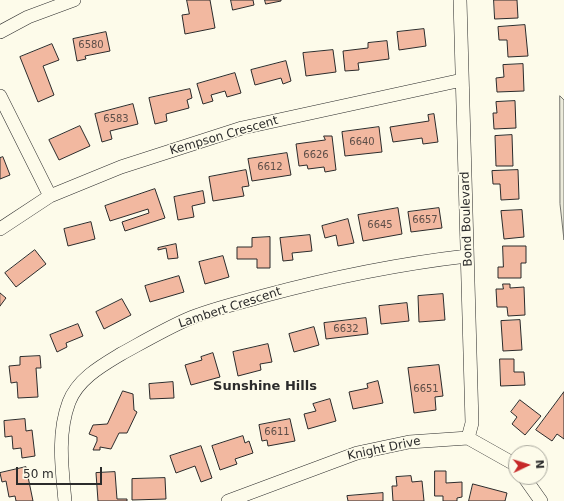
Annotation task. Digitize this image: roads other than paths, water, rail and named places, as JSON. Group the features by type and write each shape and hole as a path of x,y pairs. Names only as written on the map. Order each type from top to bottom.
{"street":[{"path":"0,32 28,17 74,0"},
{"name":"Bond Boulevard","path":"460,0 472,423 468,438"},
{"name":"Kempson Crescent","path":"0,229 50,196 121,167 242,128 462,80"},
{"path":"0,96 50,196"},
{"name":"Lambert Crescent","path":"65,501 61,464 62,430 69,402 83,380 103,365 145,341 189,319 250,300 309,284 360,273 422,261 468,256"},
{"path":"468,438 508,460"},
{"name":"Knight Drive","path":"228,501 357,452 409,442 468,438"},
{"path":"530,485 541,501"}],"district":[{"name":"Sunshine Hills","path":"265,387"}]}
